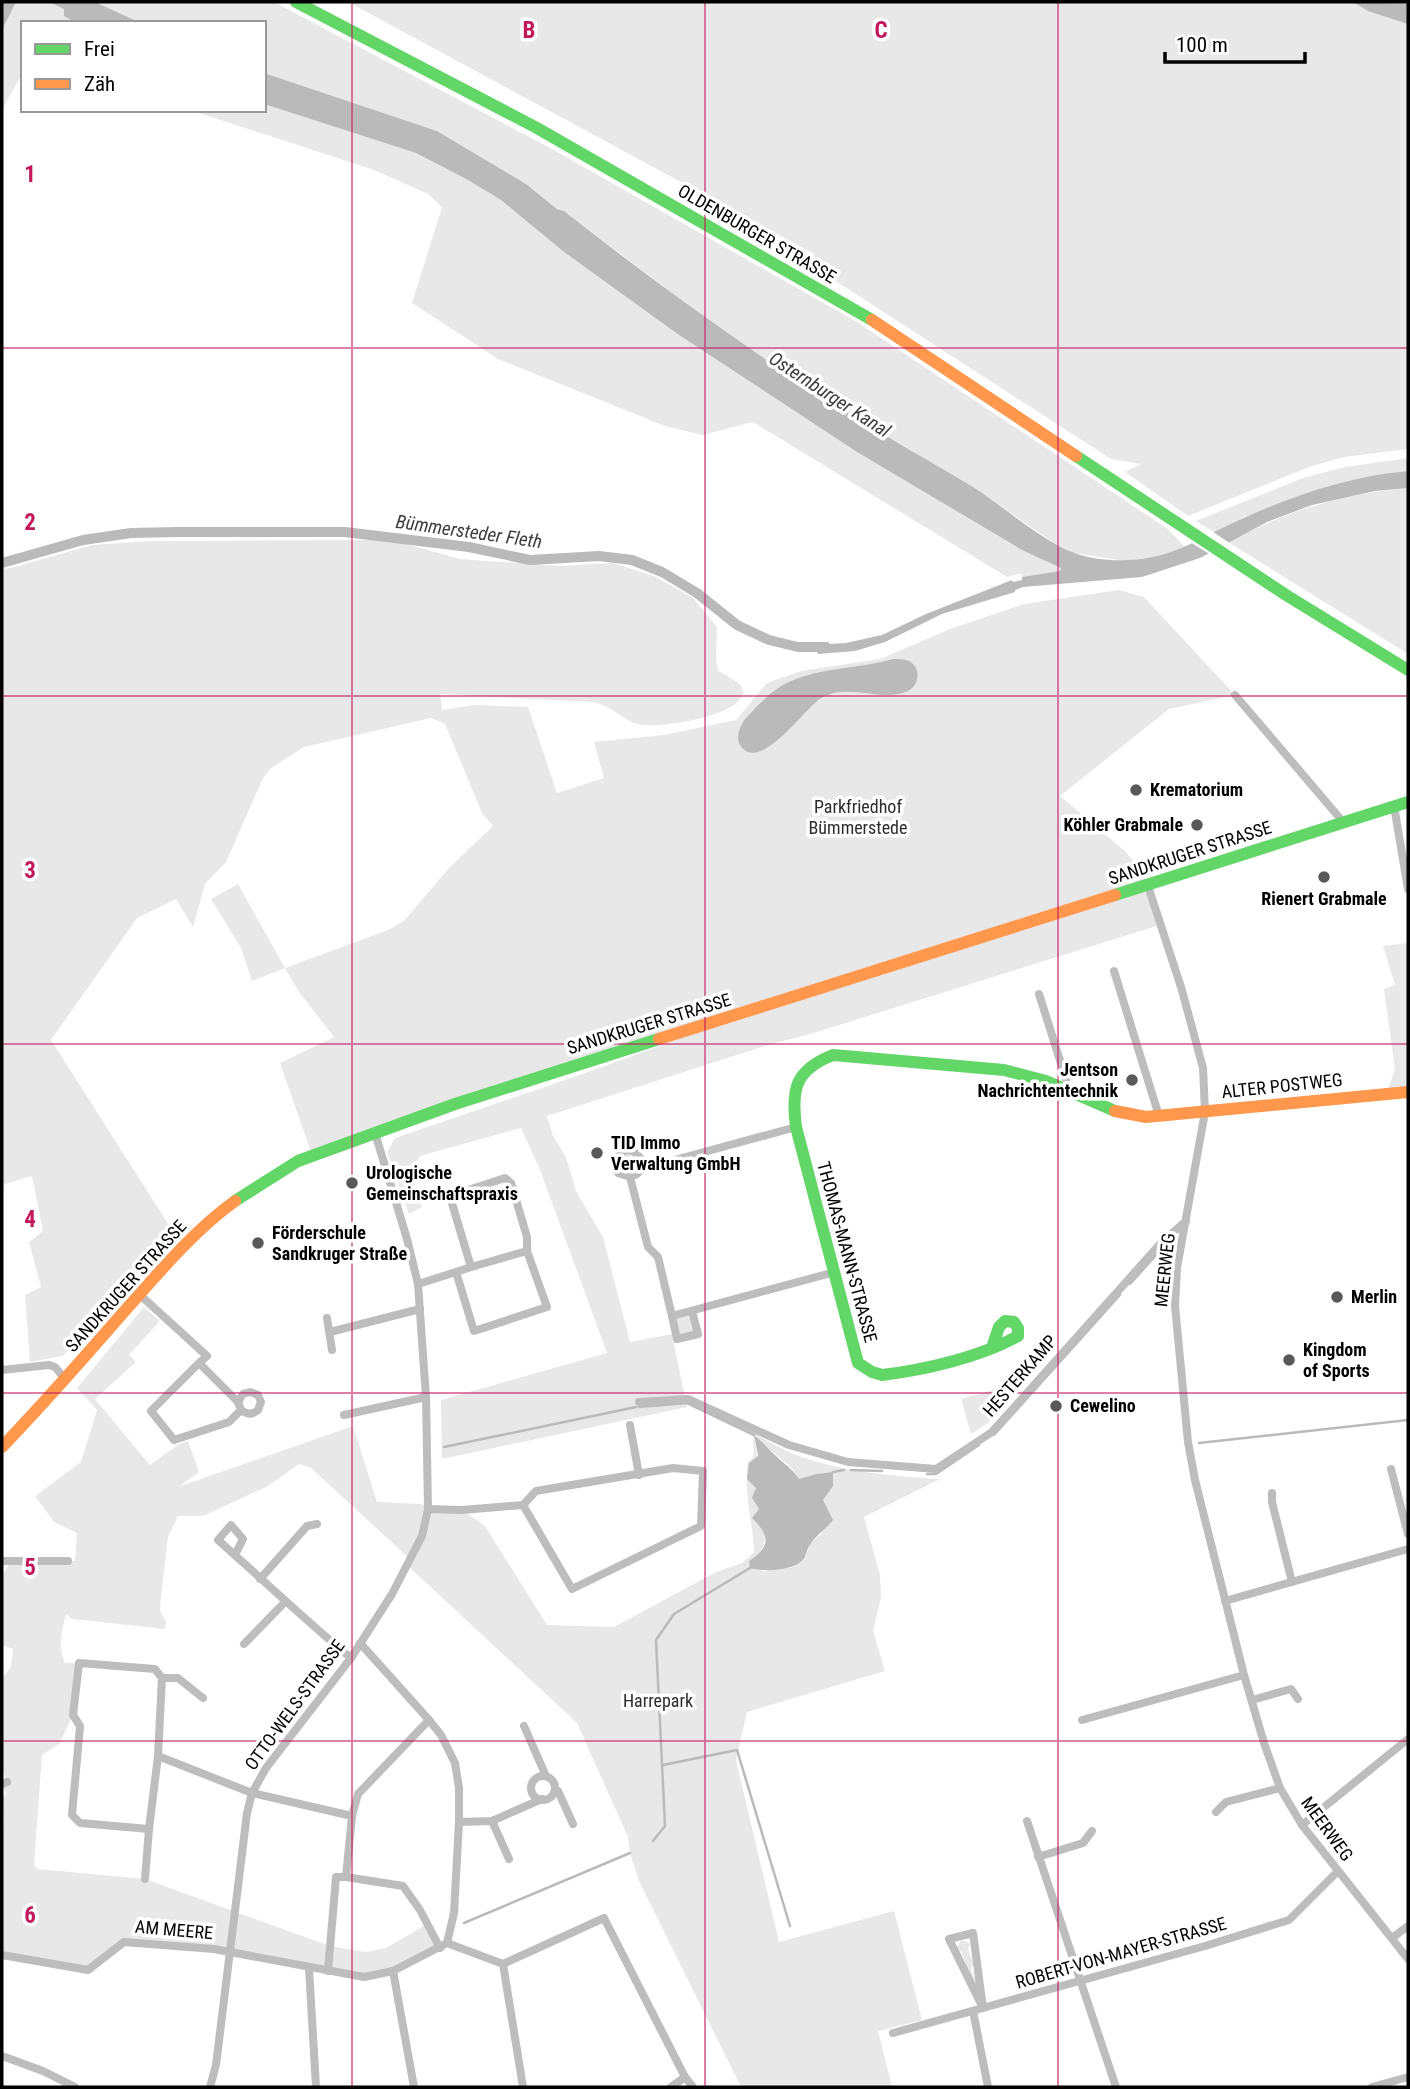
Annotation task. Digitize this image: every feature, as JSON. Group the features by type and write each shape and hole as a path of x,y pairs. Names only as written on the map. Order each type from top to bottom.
{"street":[{"name":"OLDENBURGER STRASSE","path":"296,2 537,128 864,315 1242,567 1408,670"},
{"path":"1235,695 1344,823"},
{"name":"SANDKRUGER STRASSE","path":"2,1447 139,1294 217,1214 264,1181 306,1158 521,1083 1408,802"},
{"path":"1394,806 1408,889"},
{"name":"MEERWEG","path":"1148,886 1203,1068 1205,1112 1177,1268 1175,1306 1188,1442 1195,1480 1244,1675 1280,1788 1302,1825 1408,1959"},
{"path":"1114,971 1159,1116"},
{"path":"1040,994 1069,1089"},
{"name":"THOMAS-MANN-STRASSE","path":"857,1058 833,1055 821,1058 799,1076 794,1089 793,1109 858,1363 871,1373 892,1374 992,1348"},
{"name":"ALTER POSTWEG","path":"857,1058 1004,1070 1069,1089 1115,1111 1146,1117 1408,1092"},
{"path":"642,1169 642,1160 638,1153 626,1150 616,1158 618,1173 630,1177 642,1169 796,1127"},
{"name":"OTTO-WELS-STRASSE","path":"210,2087 216,2065 247,1813 252,1793 266,1768 351,1658 411,1559 422,1536 428,1509 426,1397 418,1284 375,1133"},
{"path":"630,1177 648,1247 657,1256 677,1339 698,1334 692,1311"},
{"path":"456,1272 474,1331 547,1307 527,1251 527,1237 511,1183 505,1178 456,1194 451,1200 471,1267"},
{"name":"HESTERKAMP","path":"639,1402 688,1399 789,1445 848,1462 936,1469 992,1432 1161,1242 1186,1221"},
{"path":"418,1284 527,1251"},
{"path":"672,1316 835,1272"},
{"path":"139,1294 207,1356 199,1363 151,1410 174,1440 229,1422 240,1406 199,1363"},
{"path":"330,1332 421,1309"},
{"path":"327,1318 332,1350"},
{"path":"2,1370 49,1365 55,1367 65,1379"},
{"path":"344,1415 426,1397"},
{"path":"630,1425 639,1475"},
{"path":"428,1509 462,1510 523,1505 536,1491 673,1468 703,1471 701,1526 572,1589 523,1505"},
{"path":"1391,1469 1408,1534"},
{"path":"1272,1493 1292,1582"},
{"path":"260,1579 307,1526 317,1524"},
{"path":"1225,1601 1408,1549"},
{"path":"235,1555 351,1658"},
{"path":"2,1561 68,1561"},
{"path":"244,1644 285,1602"},
{"path":"360,1643 429,1720 445,1742 455,1763 459,1787 459,1822 454,1913 443,1946"},
{"path":"145,1879 158,1756 162,1678 155,1669 79,1663 74,1715 80,1726 72,1815 80,1823 149,1829"},
{"path":"1082,1720 1244,1675"},
{"path":"162,1678 178,1678 203,1698"},
{"path":"1252,1700 1291,1689 1298,1699"},
{"path":"346,1877 352,1816 358,1794 429,1720"},
{"path":"524,1726 546,1776 554,1783 573,1824"},
{"path":"1302,1825 1408,1739"},
{"path":"158,1756 252,1793 352,1816"},
{"path":"542,1799 533,1793 532,1786 539,1777 546,1776"},
{"path":"1216,1812 1226,1802 1280,1788"},
{"path":"459,1822 492,1821 551,1796 555,1790"},
{"path":"492,1821 509,1860"},
{"path":"1027,1821 1116,2087"},
{"path":"1038,1857 1083,1843 1092,1831"},
{"name":"ROBERT-VON-MAYER-STRASSE","path":"893,2033 1289,1920 1338,1871"},
{"path":"328,1971 336,1877 403,1886 443,1946 503,1964 604,1918 685,2077 693,2087"},
{"path":"1392,1938 1408,1926"},
{"path":"974,1933 983,2008 966,1973 949,1939 974,1933"},
{"name":"AM MEERE","path":"2,1955 88,1970 124,1942 230,1951 364,1977 393,1971 443,1946"},
{"path":"503,1964 523,2087"},
{"path":"309,1968 316,2087"},
{"path":"393,1971 414,2087"},
{"path":"973,2011 988,2087"},
{"path":"2,2056 43,2071 75,2087"},
{"path":"671,2087 685,2077"},
{"path":"1372,2087 1385,2086 1408,2077"}],"green space":[{"path":"16,2 49,2 64,9 64,16 73,21 21,21 21,76 2,110 2,30"},
{"path":"95,2 274,2 552,149 857,322 1168,529 1186,548 1154,557 1125,561 1075,553 1054,543 976,489 835,405 708,320 526,184 437,131 266,74 266,21 137,21"},
{"path":"348,2 1408,2 1408,449 1344,457 1309,467 1188,516 1125,472 1141,464 1111,459 817,269 814,254"},
{"path":"266,105 416,153 468,180 501,200 564,252 679,335 857,452 1022,550 1059,566 1060,571 1022,577 1021,573 1007,577 753,422 702,435 665,426 498,359 412,303 442,207 428,194 374,170 196,112 266,112"},
{"path":"1408,458 1408,471 1391,473 1244,517 1214,532 1196,521 1303,478 1345,467"},
{"path":"1408,488 1408,654 1228,542 1272,521 1315,506 1360,495"},
{"name":"Parkfriedhof Bümmerstede","path":"392,540 460,559 560,566 613,563 654,576 693,598 717,627 716,662 719,671 740,684 744,693 726,710 672,724 646,725 632,722 593,702 440,694 442,710 474,705 528,707 557,793 604,778 594,742 664,735 736,720 767,683 801,671 880,659 950,629 1024,604 1119,590 1144,597 1235,695 1169,709 1060,796 1125,851 1142,872 1160,925 771,1044 547,1116 553,1136 566,1157 576,1191 603,1237 630,1342 672,1334 687,1407 442,1459 441,1400 607,1353 540,1170 521,1128 420,1156 411,1170 422,1207 409,1214 387,1152 395,1138 756,1011 312,1155 280,1063 334,1037 299,992 285,968 388,930 404,921 448,869 493,826 482,813 445,724 431,718 304,747 271,768 263,778 226,862 205,884 193,927 176,899 137,918 51,1040 174,1233 63,1356 30,1362 25,1295 41,1287 29,1242 43,1231 32,1176 2,1185 2,569 92,545 151,541"},
{"path":"238,884 285,968 252,981 241,948 211,899"},
{"path":"1408,943 1408,1092 1386,1094 1395,1070 1384,989 1395,985 1383,946"},
{"path":"626,1150 642,1160 637,1174 618,1173 616,1158"},
{"name":"Harrepark","path":"144,1307 160,1321 129,1355 136,1362 95,1399 150,1465 179,1444 188,1441 199,1472 178,1487 353,1426 377,1502 422,1504 428,1509 462,1510 485,1526 547,1625 614,1627 716,1572 742,1563 754,1552 747,1485 748,1462 754,1457 753,1433 814,1461 885,1475 940,1479 864,1517 880,1575 881,1598 873,1630 885,1671 747,1712 736,1760 779,1942 894,1911 922,2020 878,2031 892,2087 741,2087 639,1881 628,1837 577,1723 407,1565 410,1559 311,1468 299,1464 268,1486 203,1516 178,1516 168,1537 161,1596 160,1611 166,1622 165,1629 72,1619 66,1614 61,1651 65,1663 79,1663 73,1715 59,1744 42,1755 34,1865 38,1869 145,1879 330,1946 366,1952 386,1948 427,1924 440,1948 393,1971 364,1977 267,1958 124,1942 88,1970 2,1955 2,1796 6,1794 2,1784 7,1782 2,1767 2,1679 11,1666 13,1649 2,1645 2,1576 11,1561 75,1561 77,1533 54,1522 35,1496 81,1462 97,1410 77,1388","holes":["754,1436 792,1468 799,1480 833,1472 833,1486 823,1499 822,1533 810,1544 805,1559 791,1568 774,1568 764,1572 749,1561 761,1550 765,1538 763,1528 756,1522 760,1509 753,1498 757,1475"]},
{"path":"692,1311 698,1334 677,1339 672,1316"},
{"path":"1000,1388 1003,1405 988,1423 971,1434 961,1399"},
{"path":"960,1941 970,1944 968,1950 974,1964 971,1968 977,1985 974,1985 965,1968 962,1952 957,1949"}],"shaded area":[{"path":"2,2 16,2 2,30"},
{"path":"49,2 95,2 137,21 73,21 64,16 64,9"},
{"path":"1353,2 1408,4 1408,24 1368,11"},
{"path":"266,74 437,131 526,184 766,360 973,487 1050,541 1075,553 1108,560 1161,555 1285,501 1325,487 1387,473 1408,471 1408,488 1375,491 1312,505 1267,522 1200,558 1142,577 1023,587 1015,592 942,614 885,642 855,651 818,654 813,645 846,643 882,635 926,614 1012,580 1013,582 1022,580 1022,577 1060,571 1061,568 1022,550 857,452 679,335 564,252 501,200 416,153 266,105"},
{"path":"893,659 909,661 916,667 917,680 908,691 887,695 834,693 816,702 783,735 759,752 749,752 740,745 738,734 745,719 783,685 814,673"},
{"path":"754,1435 799,1479 833,1472 833,1486 823,1500 833,1520 812,1542 803,1560 785,1568 750,1568 749,1561 762,1550 766,1540 752,1518 759,1509 752,1498 756,1488 747,1479 749,1463 758,1456"},
{"path":"146,1920 160,1921 166,1929 164,1932 136,1931"}],"pier":[{"path":"1210,530 1231,544 1211,555 1190,542"}],"waterway":[{"name":"Bümmersteder Fleth","path":"2,563 83,540 131,533 177,532 345,532 469,547 530,560 599,556 632,560 662,572 697,593 737,625 769,640 798,647 826,647"},
{"path":"1130,1284 1158,1253"},
{"path":"994,1435 1120,1295"},
{"path":"639,1407 687,1403 754,1435"},
{"path":"444,1447 636,1407"},
{"path":"1199,1443 1408,1420"},
{"path":"927,1474 936,1474 979,1445"},
{"path":"833,1472 844,1470"},
{"path":"851,1470 882,1471"},
{"path":"653,1841 665,1826 656,1640 674,1614 750,1568"},
{"path":"663,1765 737,1750 790,1926"},
{"path":"464,1923 630,1853"}],"traffic: fast":[{"path":"296,2 537,128 872,320"},
{"path":"1076,456 1286,595 1408,670"},
{"path":"1115,895 1408,802"},
{"path":"235,1201 298,1161 455,1104 659,1039"},
{"path":"992,1348 999,1327 1005,1321 1014,1322 1018,1328 1018,1336 1003,1344 987,1350 952,1361 882,1375 858,1363 796,1127 794,1102 798,1082 810,1067 833,1055 1004,1070 1046,1081 1115,1111"}],"traffic: slow":[{"path":"872,320 1076,456"},
{"path":"659,1039 1115,895"},
{"path":"1115,1111 1146,1117 1408,1092"},
{"path":"2,1447 175,1255 204,1226 235,1201"}],"place":[{"name":"Krematorium","path":"1136,790"},
{"name":"Köhler Grabmale","path":"1197,825"},
{"name":"Rienert Grabmale","path":"1324,877"},
{"name":"Jentson Nachrichtentechnik","path":"1132,1080"},
{"name":"TID Immo Verwaltung GmbH","path":"597,1153"},
{"name":"Urologische Gemeinschaftspraxis","path":"352,1183"},
{"name":"Förderschule Sandkruger Straße","path":"258,1243"},
{"name":"Merlin","path":"1337,1297"},
{"name":"Kingdom of Sports","path":"1289,1360"},
{"name":"Cewelino","path":"1056,1406"}],"water label":[{"name":"Osternburger Kanal","path":"830,394"}]}
